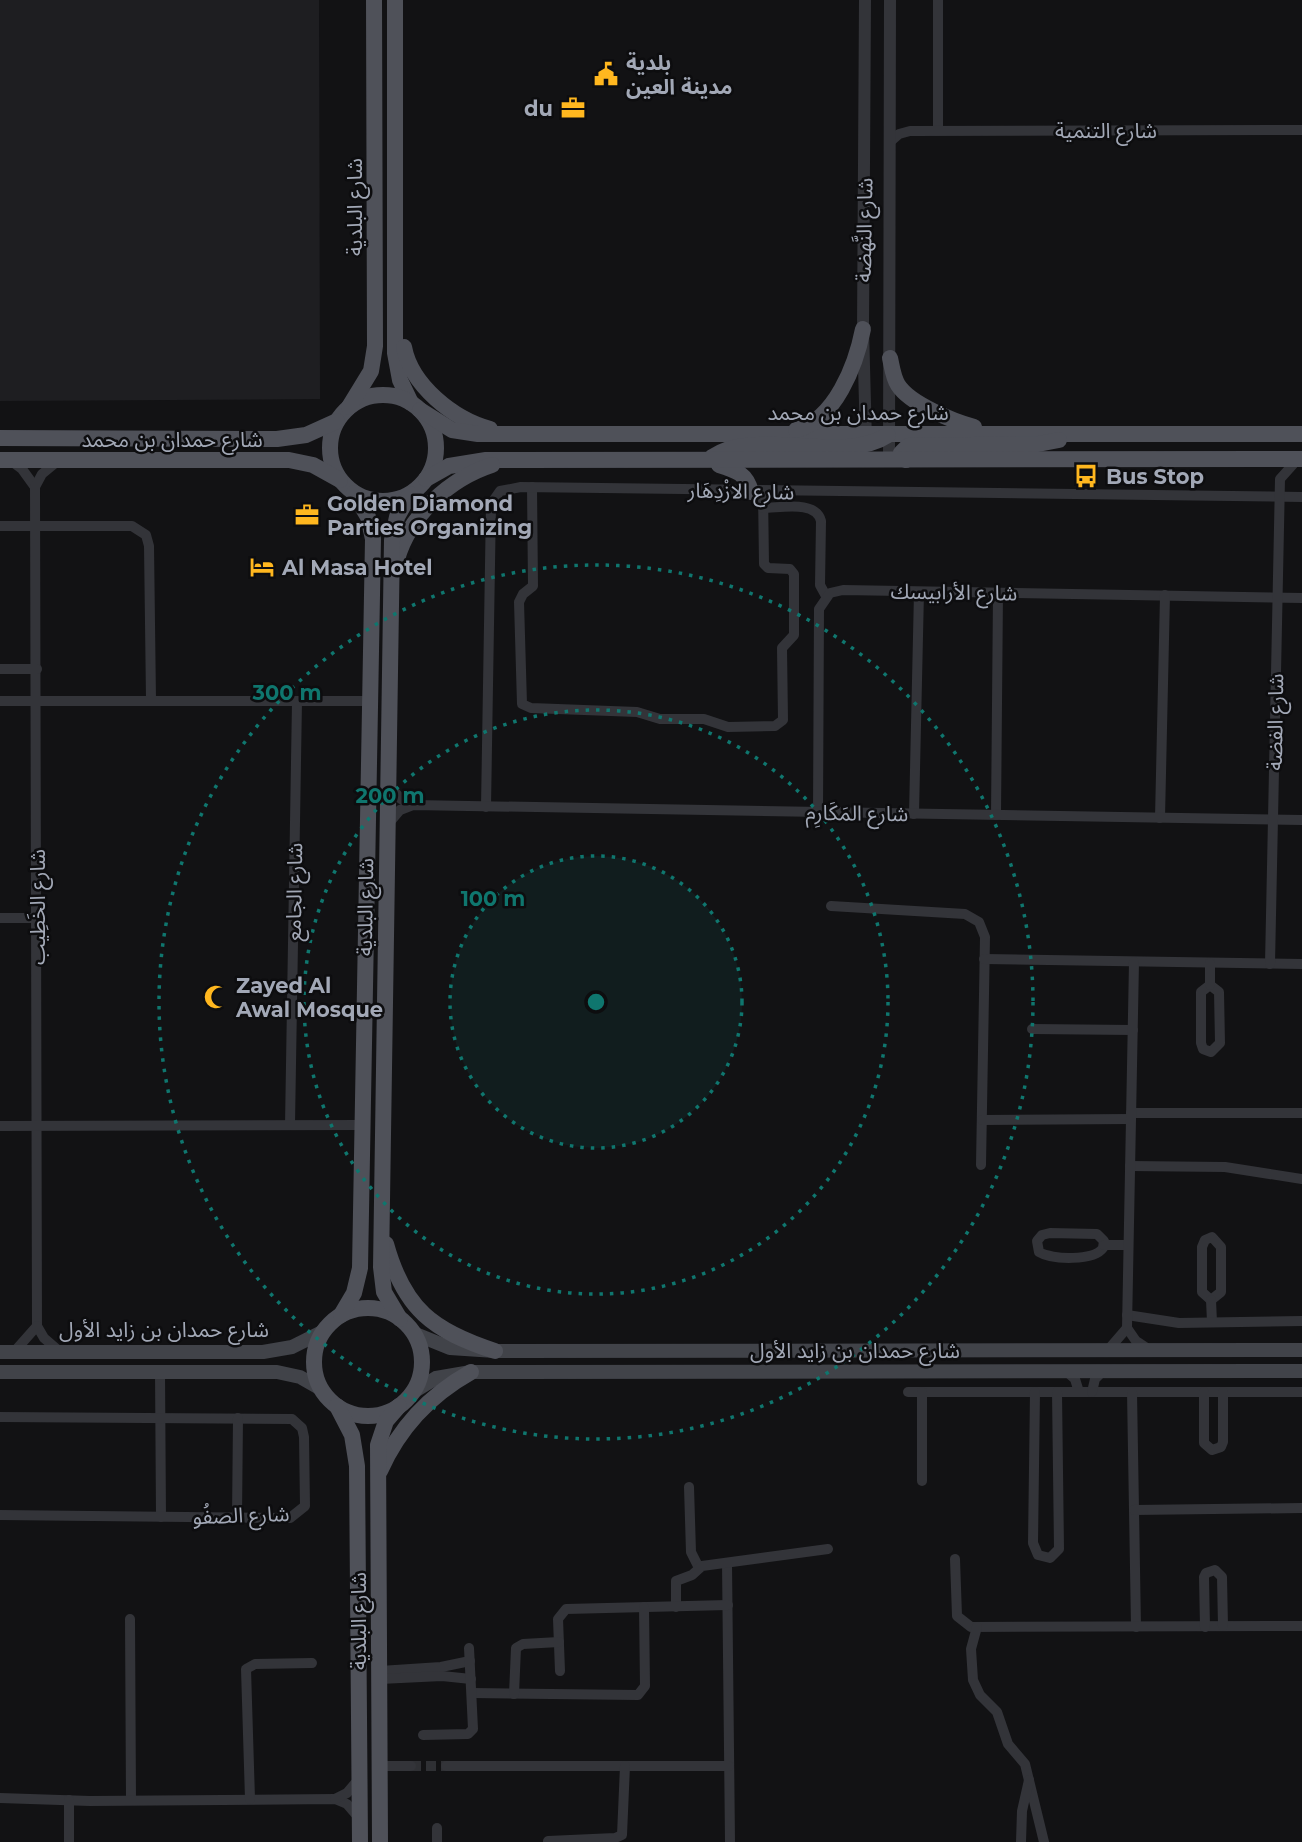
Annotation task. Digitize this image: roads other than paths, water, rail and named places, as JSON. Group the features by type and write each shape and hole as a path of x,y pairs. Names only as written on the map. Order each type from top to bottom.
{"main road":[{"name":"شارع البلدية","path":"349,407 371,371 375,346 374,0"},
{"name":"شارع البلدية","path":"394,0 395,353 400,380 416,407"},
{"path":"396,300 407,364 422,385 475,425 516,434"},
{"path":"762,434 805,427 825,414 853,365 863,329"},
{"path":"890,358 895,380 907,395 953,421 994,432"},
{"path":"386,395 416,407 429,422 436,451 426,480 410,494 376,501 354,493 340,480 330,457 332,433 337,421 349,407 373,396 386,395"},
{"name":"شارع حمدان بن محمد","path":"416,407 442,425 464,433 762,434 866,446 889,460 1300,459"},
{"name":"شارع حمدان بن محمد","path":"0,438 277,439 306,435 337,421"},
{"name":"شارع حمدان بن محمد","path":"426,480 460,463 707,461 866,446 890,433 1302,434"},
{"path":"906,460 901,453 908,446 1038,444 1058,441 1070,434"},
{"name":"شارع حمدان بن محمد","path":"5,460 289,460 313,465 340,480"},
{"path":"392,574 406,535 429,506 458,480 504,461"},
{"path":"707,461 741,473 757,492"},
{"name":"شارع البلدية","path":"341,1315 354,1293 360,1268 373,539 368,517 354,493"},
{"name":"شارع البلدية","path":"400,1319 390,1305 381,1279 381,1225 392,574 394,528 410,494"},
{"path":"381,1225 399,1282 420,1310 447,1334 495,1351"},
{"path":"371,1308 400,1319 413,1333 421,1356 421,1368 413,1392 399,1406 384,1413 352,1413 337,1406 321,1390 316,1378 314,1353 324,1331 341,1315 371,1308"},
{"name":"شارع حمدان بن زايد الأول","path":"7,1352 263,1352 292,1347 324,1331"},
{"name":"شارع حمدان بن زايد الأول","path":"413,1333 450,1348 495,1351 1302,1350"},
{"name":"شارع حمدان بن زايد الأول","path":"413,1392 436,1378 471,1372 1302,1371"},
{"name":"شارع حمدان بن زايد الأول","path":"2,1374 277,1372 300,1377 321,1390"},
{"path":"378,1476 393,1447 419,1412 441,1390 471,1372"},
{"name":"شارع البلدية","path":"337,1406 352,1435 357,1466 360,1842"},
{"name":"شارع البلدية","path":"380,1842 378,1476 381,1433 399,1406"}],"street":[{"name":"شارع النَّهضة","path":"865,0 863,329 866,446"},
{"name":"شارع النَّهضة","path":"889,460 890,0"},
{"path":"938,0 938,130"},
{"path":"891,116 910,131"},
{"name":"شارع التنمية","path":"891,141 899,134 910,131 938,130 1302,130"},
{"path":"866,133 869,145 870,202 878,206 890,205"},
{"path":"1261,459 1280,480 1300,459"},
{"path":"5,460 22,469 35,487 42,474 59,460"},
{"name":"شارع الفضة","path":"1270,964 1280,480"},
{"name":"شارع الخَطِيب","path":"35,487 37,1326"},
{"path":"533,487 533,586 523,594 519,602 522,704 531,708 637,712 660,719 704,719 728,727 775,726 783,720 782,648 794,635 794,573 790,569 768,568 764,564 763,508 757,492"},
{"name":"شارع الازْدِهَار","path":"486,807 491,504 500,491 533,487 1302,498"},
{"path":"763,508 810,508 818,513 821,521 820,585 826,596 819,609 818,812"},
{"path":"0,526 132,526 146,535 149,546 151,700"},
{"name":"شارع الأرابيسك","path":"826,596 843,590 1302,598"},
{"path":"914,814 919,592"},
{"path":"996,815 998,593"},
{"path":"1160,818 1165,596"},
{"path":"0,669 37,669"},
{"path":"0,701 370,701"},
{"name":"شارع الجامع","path":"290,1125 297,701"},
{"path":"388,784 401,799 413,806"},
{"path":"388,826 395,814 413,806"},
{"name":"شارع المَكَارِم","path":"413,806 1302,820"},
{"path":"831,906 971,916 984,932 981,1165"},
{"path":"0,919 37,918"},
{"path":"984,959 1302,964"},
{"path":"1134,962 1127,1328 1136,1341 1150,1350"},
{"path":"1210,963 1210,985"},
{"path":"1210,985 1219,992 1220,1043 1211,1052 1203,1049 1201,1043 1201,992 1210,985"},
{"path":"1032,1029 1133,1030"},
{"path":"982,1120 1302,1113"},
{"path":"0,1126 362,1125"},
{"path":"1130,1166 1225,1167 1302,1180"},
{"path":"1094,1233 1102,1238 1104,1245 1101,1252 1091,1256 1046,1256 1039,1252 1036,1245 1039,1238 1046,1234 1094,1233"},
{"path":"1211,1300 1220,1295 1221,1281 1220,1244 1212,1237 1205,1240 1202,1247 1202,1292 1211,1300 1212,1322"},
{"path":"1104,1245 1128,1245"},
{"path":"1127,1315 1179,1322 1302,1321"},
{"path":"7,1352 37,1326 44,1338 59,1351"},
{"path":"1108,1350 1127,1328"},
{"path":"1066,1371 1074,1379 1079,1392"},
{"path":"1092,1392 1095,1380 1103,1371"},
{"path":"160,1372 161,1517"},
{"path":"908,1392 1302,1392"},
{"path":"922,1392 922,1482"},
{"path":"1035,1392 1033,1543 1038,1555 1050,1558 1059,1549 1057,1392"},
{"path":"1132,1392 1136,1627"},
{"path":"1204,1392 1204,1443 1212,1450 1221,1447 1223,1442 1223,1392"},
{"name":"شارع الصفُو","path":"0,1417 286,1418 298,1423 302,1428 305,1506 290,1518 0,1515"},
{"path":"237,1517 238,1418"},
{"path":"689,1487 691,1552 699,1568"},
{"path":"1134,1510 1302,1508"},
{"path":"676,1607 676,1581 692,1575 699,1568 828,1549"},
{"path":"955,1559 957,1616 965,1625 1302,1626"},
{"path":"727,1563 730,1842"},
{"path":"1205,1627 1204,1577 1206,1573 1215,1570 1222,1577 1223,1626"},
{"path":"560,1671 558,1619 566,1609 728,1605"},
{"path":"472,1693 641,1693 645,1686 644,1607"},
{"path":"130,1619 131,1800"},
{"path":"977,1627 971,1649 973,1681 980,1695 997,1712 1004,1739 1026,1763 1044,1842"},
{"path":"514,1694 516,1648 523,1644 559,1642"},
{"path":"423,1735 472,1731 469,1648"},
{"path":"380,1675 470,1661"},
{"path":"250,1800 246,1669 255,1664 312,1662"},
{"path":"380,1675 471,1679"},
{"path":"380,1766 411,1766"},
{"path":"446,1766 729,1766"},
{"path":"548,1841 622,1835 625,1766"},
{"path":"335,1799 352,1789 359,1779"},
{"path":"1021,1842 1022,1811 1029,1779"},
{"path":"0,1798 335,1799 353,1808 360,1820"},
{"path":"69,1800 69,1842"},
{"path":"437,1828 437,1842"}],"tunnel":[{"path":"411,1766 446,1766"}],"place":[{"name":"بلدية مدينة العين","path":"606,74"},
{"name":"du","path":"573,108"},
{"name":"Bus Stop","path":"1086,476"},
{"name":"Golden Diamond Parties Organizing","path":"307,515"},
{"name":"Al Masa Hotel","path":"262,567"},
{"name":"Zayed Al Awal Mosque","path":"216,997"}]}
